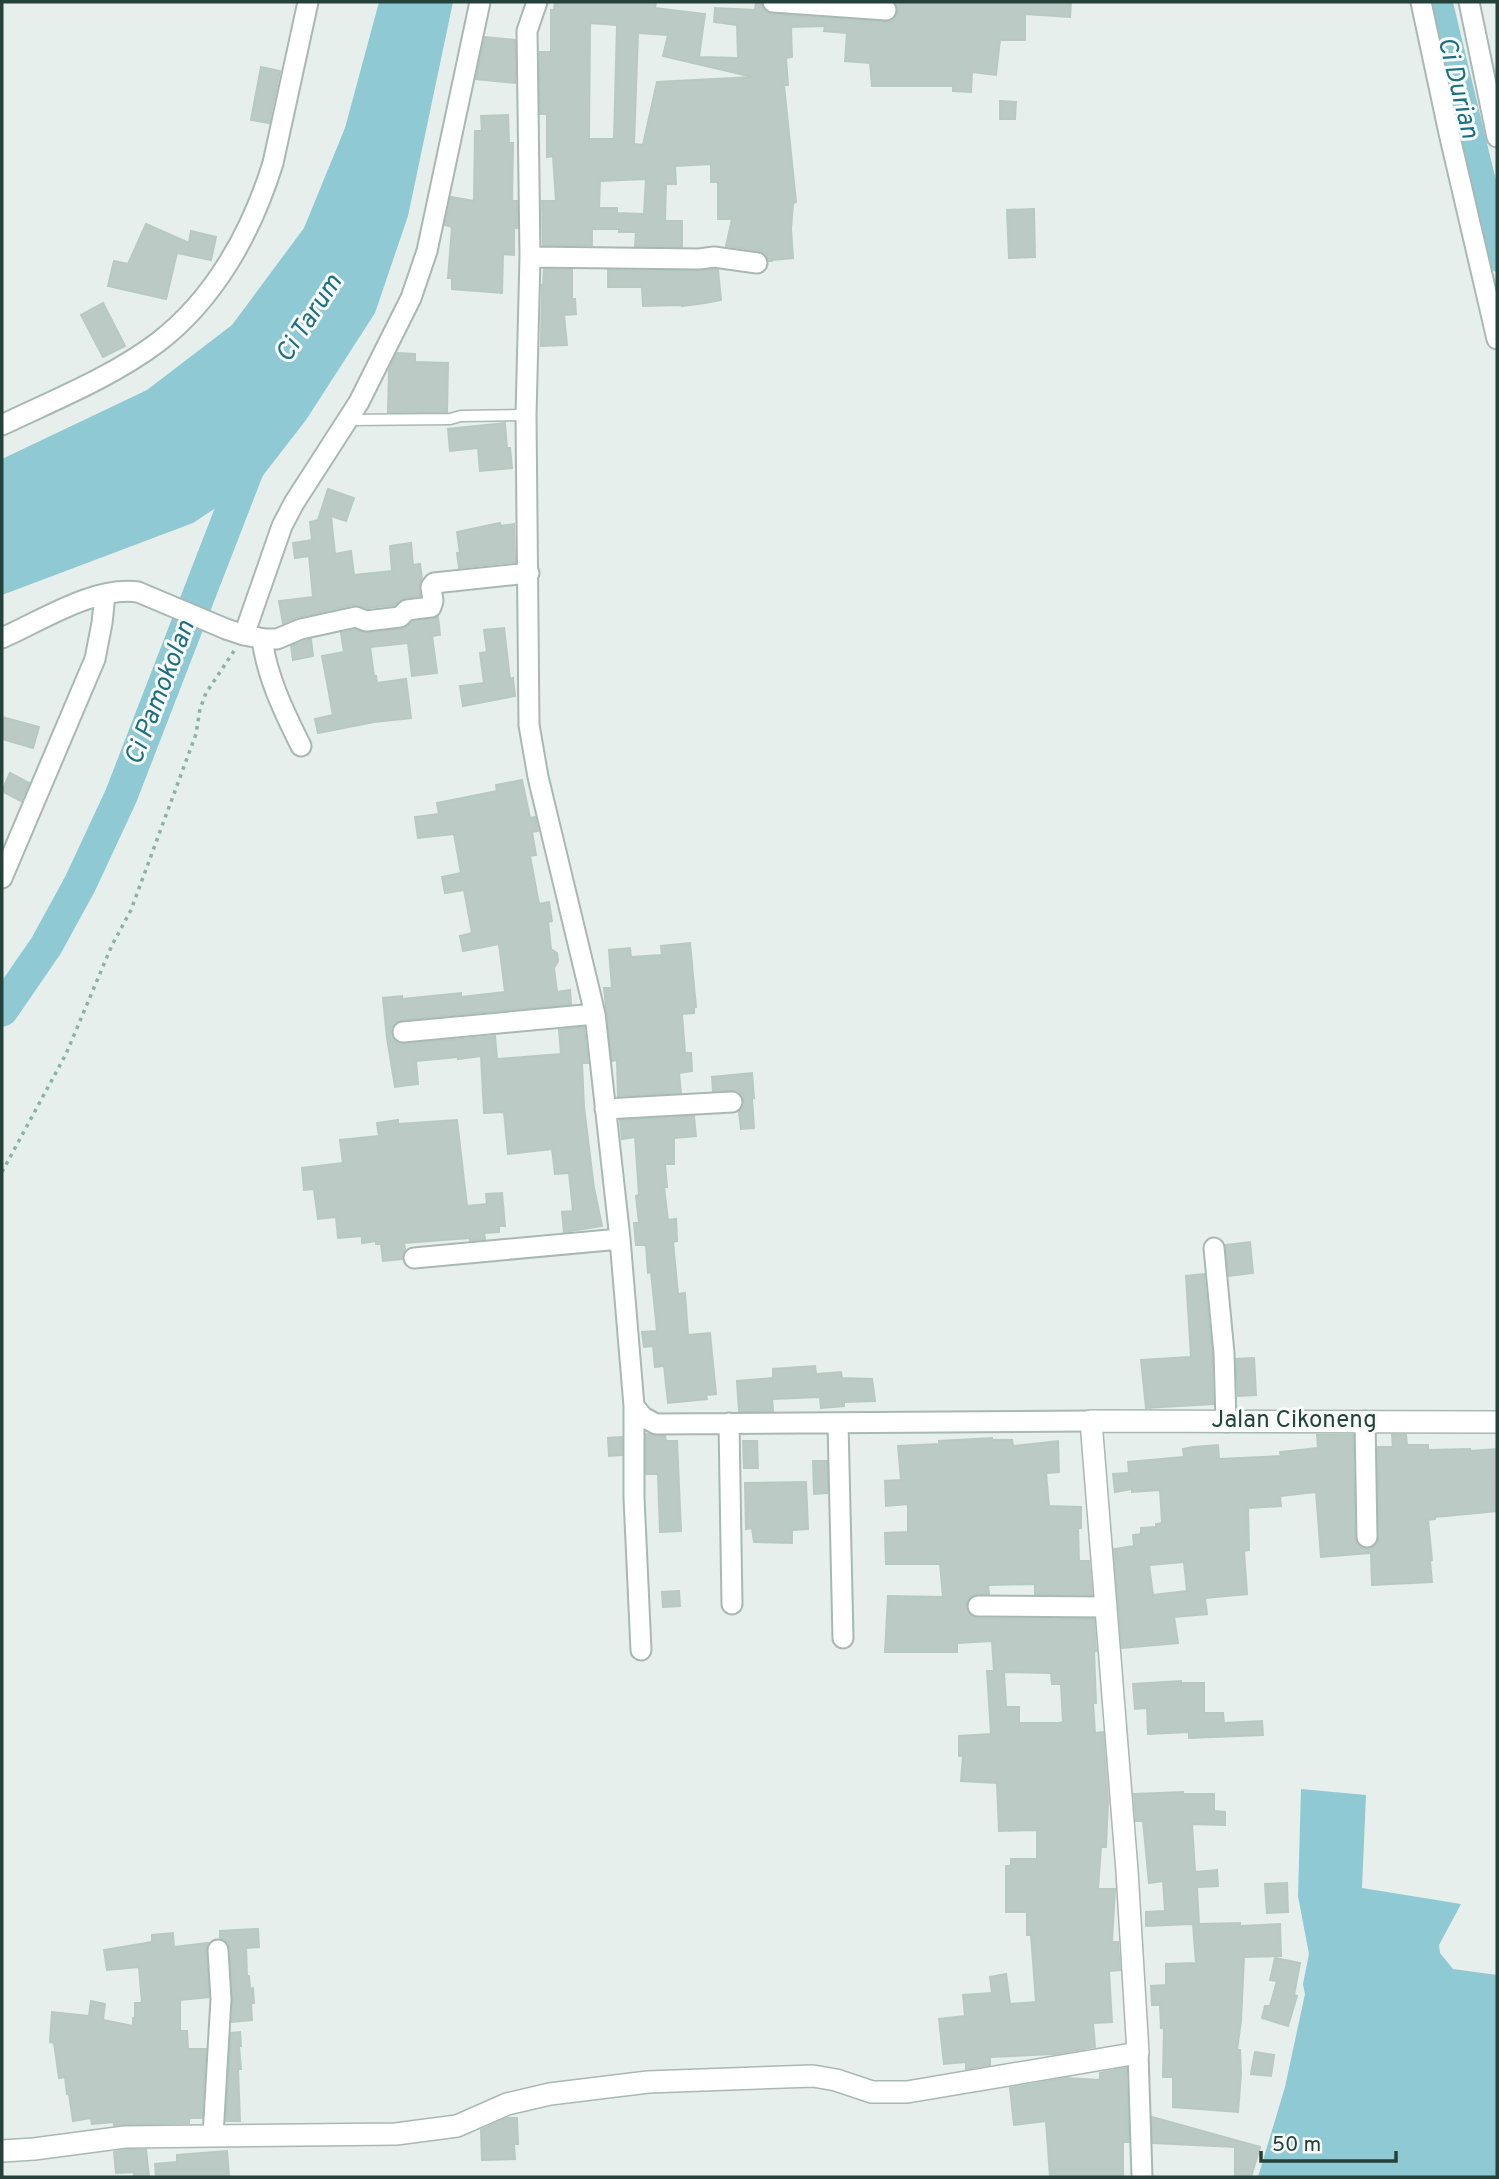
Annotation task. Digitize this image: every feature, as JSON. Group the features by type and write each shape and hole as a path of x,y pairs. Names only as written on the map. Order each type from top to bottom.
{"street":[{"path":"2,425 97,380 132,360 180,323 197,305 237,248 266,186 308,2"},
{"path":"301,746 253,637 282,526 380,364 411,298 427,251 480,2"},
{"path":"537,2 527,31 530,257 526,415 529,725 543,800 595,1014 620,1239 634,1406 634,1498 641,1650"},
{"path":"773,2 886,10"},
{"path":"1422,2 1446,120 1497,339"},
{"path":"1469,2 1497,137"},
{"path":"530,257 714,257 757,262"},
{"path":"2,638 85,600 125,591 138,592 216,625 253,637 277,639 301,629 356,617 366,621 400,617 407,610 430,607 433,601 431,587 434,583 529,573"},
{"path":"2,878 95,659 105,595"},
{"path":"402,1032 595,1014"},
{"path":"605,1109 732,1102"},
{"path":"414,1258 620,1239"},
{"path":"1214,1248 1224,1353 1226,1422"},
{"path":"634,1406 643,1418 656,1424 1091,1421 1127,1871 1142,2177"},
{"name":"Jalan Cikoneng","path":"1091,1421 1497,1422"},
{"path":"1365,1421 1367,1537"},
{"path":"729,1423 732,1604"},
{"path":"838,1423 844,1638"},
{"path":"978,1606 1104,1607"},
{"path":"213,2136 221,1999 218,1950"},
{"path":"2,2151 125,2137 396,2134 468,2123 507,2104 550,2094 648,2082 813,2076 836,2080 872,2092 907,2092 1138,2053"}],"lane":[{"path":"347,420 526,415"}],"path":[{"path":"2,1172 66,1054 112,945 131,909 192,746 206,693 253,637"}],"water":[{"name":"Ci Tarum","path":"379,2 453,2 408,216 375,313 306,420 261,478 193,523 2,595 2,459 147,390 232,325 304,228 345,128"},
{"path":"1301,1789 1366,1795 1362,1888 1461,1904 1439,1945 1440,1953 1453,1969 1497,1975 1497,2177 1258,2177 1285,2087 1305,1994 1303,1984 1309,1954 1298,1896"}],"building":[{"path":"555,2 656,2 655,8 705,14 699,57 738,58 737,25 714,22 715,8 755,10 756,2 761,2 766,12 772,14 885,22 892,21 896,16 898,10 895,2 1071,2 1070,17 1025,14 1025,40 1000,40 996,75 972,72 971,92 953,91 953,86 872,86 870,63 845,61 847,33 824,31 825,26 791,27 792,57 786,58 788,85 784,85 796,202 793,203 791,229 793,258 772,261 759,251 726,246 732,219 718,219 718,182 711,182 711,164 675,166 676,184 666,184 665,221 682,221 682,247 635,246 636,232 619,232 619,229 592,229 592,245 543,245 542,201 556,201 553,156 547,157 547,114 540,114 540,52 551,52 551,10 554,10","holes":["590,23 617,25 614,139 589,139","638,33 668,35 663,56 753,77 657,82 643,145 634,144","646,179 644,214 617,213 617,208 599,208 600,181"]},
{"path":"485,37 515,40 515,83 476,79"},
{"path":"261,67 280,71 269,123 251,120"},
{"path":"1000,101 1016,102 1015,119 1000,119"},
{"path":"508,115 509,143 513,143 512,201 517,201 517,228 514,228 514,255 503,254 502,293 452,289 452,278 448,278 452,227 445,225 451,197 474,201 475,131 482,131 481,116"},
{"path":"1034,209 1035,257 1009,258 1007,210"},
{"path":"146,224 189,243 191,231 216,237 211,260 177,253 166,299 108,286 114,261 128,264"},
{"path":"544,269 572,270 572,299 575,299 576,314 564,315 567,345 541,346"},
{"path":"608,270 718,270 721,300 705,303 643,306 642,287 608,287"},
{"path":"103,303 125,346 103,357 81,315"},
{"path":"397,353 415,354 415,362 448,363 447,412 388,412 389,370"},
{"path":"505,423 512,468 480,471 478,448 450,451 448,429"},
{"path":"328,489 354,498 346,521 331,516 335,554 351,551 354,575 392,571 390,546 411,543 413,565 420,564 420,596 405,598 394,605 368,608 353,605 283,623 279,601 313,597 309,556 295,558 293,543 312,540 310,522 318,520"},
{"path":"500,523 501,526 514,524 515,562 459,568 457,532"},
{"path":"438,617 440,635 432,636 437,673 412,676 408,643 370,647 377,683 406,679 411,718 318,733 315,719 333,715 322,656 344,652 341,633 401,629 413,622"},
{"path":"504,628 510,679 513,678 515,696 463,706 460,686 484,683 480,653 487,652 484,630"},
{"path":"311,639 313,656 293,660 291,646"},
{"path":"2,717 39,727 33,748 2,739"},
{"path":"10,773 29,783 21,801 2,791"},
{"path":"522,780 530,818 535,817 538,831 532,832 536,855 530,856 539,904 549,902 552,921 548,922 551,949 557,953 558,961 554,968 557,992 570,990 571,1004 402,1020 392,1026 391,1034 397,1043 404,1044 495,1036 497,1059 561,1054 559,1030 584,1027 588,1063 582,1063 584,1107 594,1188 602,1226 564,1232 562,1212 573,1211 569,1173 555,1174 552,1149 508,1154 504,1112 484,1113 481,1056 416,1061 418,1084 395,1087 383,998 402,996 402,999 461,993 461,997 505,992 499,944 463,951 460,936 472,933 464,890 445,893 442,877 461,873 454,834 418,838 415,817 439,814 437,803 497,791 496,785"},
{"path":"690,943 696,1007 694,1013 682,1014 685,1053 691,1053 692,1071 679,1073 681,1093 618,1096 617,1060 612,1061 604,988 612,988 609,950 630,948 631,957 662,955 661,946"},
{"path":"752,1073 754,1128 741,1129 739,1112 744,1102 743,1096 732,1090 713,1091 712,1077"},
{"path":"694,1116 696,1136 674,1138 674,1164 665,1164 667,1187 664,1187 668,1220 676,1219 677,1241 673,1242 678,1294 685,1293 688,1335 710,1333 716,1394 706,1395 707,1399 668,1403 664,1366 655,1367 653,1346 644,1347 642,1332 657,1331 651,1272 648,1273 646,1245 636,1245 634,1223 639,1223 636,1196 639,1195 635,1137 622,1139 620,1120"},
{"path":"398,1120 398,1124 457,1120 467,1206 487,1204 486,1194 502,1193 505,1226 499,1226 499,1232 484,1233 485,1239 470,1241 470,1238 404,1243 402,1259 383,1261 381,1244 376,1244 376,1241 362,1243 362,1236 338,1238 336,1217 318,1219 314,1189 304,1190 302,1168 343,1163 340,1140 379,1136 377,1123"},
{"path":"1250,1242 1253,1273 1229,1276 1225,1245"},
{"path":"1204,1274 1212,1354 1213,1404 1146,1408 1141,1360 1191,1357 1186,1276"},
{"path":"1254,1358 1256,1395 1238,1396 1236,1359"},
{"path":"815,1366 816,1374 841,1372 842,1378 872,1379 875,1401 844,1402 844,1406 821,1408 820,1397 772,1399 773,1411 739,1411 737,1381 773,1378 773,1369"},
{"path":"646,1434 665,1436 666,1441 677,1441 681,1531 660,1532 658,1474 646,1474"},
{"path":"1317,1435 1353,1435 1355,1537 1362,1548 1373,1548 1378,1542 1378,1447 1393,1447 1392,1435 1406,1435 1407,1445 1428,1445 1428,1450 1497,1449 1497,1511 1428,1520 1432,1582 1372,1585 1371,1553 1321,1557 1316,1492 1280,1496 1281,1506 1248,1508 1249,1550 1244,1551 1247,1594 1205,1598 1207,1614 1174,1617 1178,1643 1122,1648 1114,1549 1134,1546 1133,1535 1141,1534 1141,1528 1156,1527 1156,1524 1162,1523 1160,1490 1132,1492 1132,1489 1115,1492 1113,1474 1129,1473 1128,1462 1184,1457 1183,1449 1193,1447 1218,1445 1219,1459 1281,1456 1280,1452 1318,1448","holes":["1184,1562 1187,1591 1153,1595 1149,1565"]},
{"path":"622,1437 622,1455 609,1456 608,1438"},
{"path":"992,1438 1012,1440 1013,1446 1058,1441 1059,1472 1046,1473 1049,1506 1081,1507 1081,1528 1078,1528 1079,1561 1089,1561 1092,1595 1035,1594 1035,1584 988,1585 989,1594 973,1595 968,1599 966,1607 971,1616 978,1618 1094,1619 1095,1733 1103,1732 1108,1802 1106,1847 1101,1847 1098,1889 1115,1889 1112,1942 1118,1942 1120,1970 1109,1971 1112,2022 1093,2023 1095,2047 1055,2054 990,2057 990,2065 966,2069 966,2062 944,2064 939,2019 965,2016 963,1995 992,1993 990,1977 1006,1974 1010,2004 1036,2002 1031,1935 1027,1935 1027,1912 1006,1912 1006,1866 1011,1866 1011,1859 1037,1859 1037,1830 999,1831 997,1783 961,1781 963,1756 959,1756 959,1736 991,1734 987,1671 994,1671 992,1641 957,1643 957,1652 885,1652 888,1596 943,1597 940,1564 886,1564 885,1533 908,1532 908,1504 886,1506 885,1481 901,1480 898,1446 939,1444 939,1441","holes":["1004,1672 1051,1673 1052,1684 1061,1684 1063,1722 1019,1723 1019,1707 1006,1707"]},
{"path":"743,1441 757,1441 758,1468 744,1468"},
{"path":"813,1461 827,1461 827,1493 814,1494"},
{"path":"806,1482 808,1529 792,1530 792,1543 754,1542 752,1528 746,1529 745,1483"},
{"path":"679,1591 680,1606 663,1607 662,1592"},
{"path":"1181,1681 1204,1683 1204,1713 1223,1713 1224,1723 1262,1721 1263,1735 1189,1738 1189,1732 1148,1734 1147,1708 1135,1709 1133,1684"},
{"path":"1134,1794 1214,1794 1214,1811 1225,1812 1225,1825 1192,1824 1195,1872 1217,1870 1218,1886 1197,1887 1199,1924 1280,1924 1281,1956 1244,1957 1237,2050 1240,2050 1241,2074 1238,2112 1173,2107 1173,2077 1163,2077 1164,2028 1161,2028 1160,2005 1152,2005 1151,1986 1166,1985 1166,1964 1196,1963 1193,1924 1146,1926 1146,1912 1165,1911 1163,1881 1149,1883 1143,1821 1136,1821"},
{"path":"1287,1883 1288,1912 1267,1913 1265,1884"},
{"path":"258,1929 259,1947 246,1948 247,1976 250,1989 253,1988 252,2020 232,2022 230,1949 228,1943 220,1938 220,1931"},
{"path":"173,1933 174,1947 208,1943 206,1951 209,1997 180,2000 180,2031 187,2031 188,2049 206,2049 202,2118 189,2118 189,2123 114,2125 114,2122 92,2124 91,2118 73,2121 65,2077 59,2078 54,2043 50,2042 52,2012 89,2016 91,2001 105,2004 103,2020 133,2026 135,2003 142,2003 139,1967 107,1970 104,1950 152,1942 152,1935"},
{"path":"1275,1958 1300,1963 1294,1995 1297,1996 1288,2026 1262,2018 1265,2006 1270,2006 1277,1981 1270,1980"},
{"path":"240,2032 240,2121 226,2121 231,2033"},
{"path":"1255,2052 1274,2055 1271,2076 1251,2074"},
{"path":"1126,2068 1129,2142 1123,2142 1123,2177 1050,2177 1046,2121 1014,2125 1010,2088 1066,2078 1100,2080 1100,2073"},
{"path":"1152,2117 1260,2147 1251,2177 1235,2177 1235,2147 1153,2143"},
{"path":"507,2118 517,2118 518,2144 514,2144 515,2159 482,2160 481,2130"},
{"path":"146,2150 149,2176 134,2177 134,2172 116,2173 114,2152"},
{"path":"227,2151 229,2177 156,2177 155,2164 177,2162 177,2155"}],"waterway":[{"name":"Ci Durian","path":"1436,2 1497,255"},
{"name":"Ci Pamokolan","path":"2,1010 46,946 80,884 121,796 255,450"}]}
